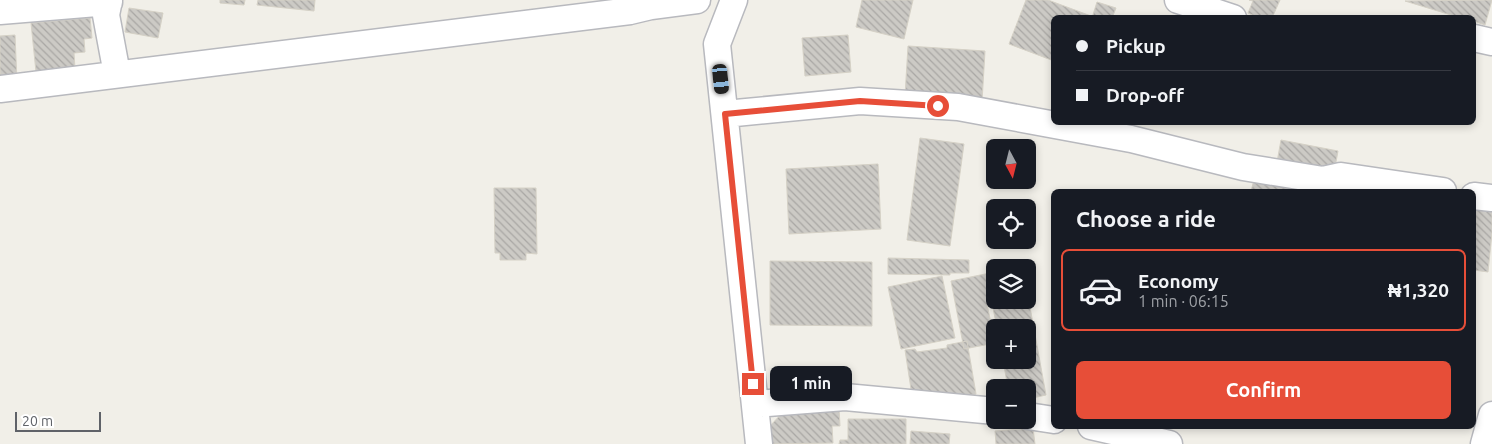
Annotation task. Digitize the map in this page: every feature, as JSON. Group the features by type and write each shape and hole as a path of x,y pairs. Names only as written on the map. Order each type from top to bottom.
{"street":[{"path":"0,89 630,11 651,6 697,0"},
{"path":"734,0 717,44 759,444"},
{"path":"1178,0 1223,15"},
{"path":"0,11 109,1 106,16 117,74"},
{"path":"1476,38 1492,42"},
{"path":"725,114 860,101 958,108 1051,125"},
{"path":"1053,125 1131,139 1243,167 1323,180 1341,176 1429,189"},
{"path":"1476,196 1492,198"},
{"path":"755,404 845,397 986,410"},
{"path":"1484,444 1492,415"},
{"path":"1036,417 1051,420"},
{"path":"1105,429 1169,444"}],"building":[{"path":"220,0 245,0 244,5 220,3"},
{"path":"258,0 315,0 314,11 257,5"},
{"path":"862,0 913,0 904,39 856,27"},
{"path":"1026,0 1048,0 1088,15 1051,15 1051,60 1009,44"},
{"path":"1249,0 1280,0 1273,15 1252,15 1248,13 1253,1"},
{"path":"1492,0 1485,25 1476,22 1476,15 1451,15 1405,1"},
{"path":"1097,2 1116,8 1113,15 1093,15"},
{"path":"129,8 163,13 158,38 125,32"},
{"path":"90,18 92,38 84,39 85,52 74,53 75,69 36,72 31,23"},
{"path":"15,35 17,82 0,83 0,36"},
{"path":"848,35 851,72 805,76 802,38"},
{"path":"908,46 985,51 982,102 905,96"},
{"path":"920,138 964,144 950,246 907,240"},
{"path":"1281,140 1338,151 1334,173 1277,162"},
{"path":"878,164 881,229 789,234 786,169"},
{"path":"1254,180 1292,189 1252,189"},
{"path":"494,188 536,188 537,254 526,253 526,260 500,260 500,253 495,253"},
{"path":"1476,210 1492,211 1488,272 1476,270"},
{"path":"888,258 969,260 969,273 950,273 950,275 888,274"},
{"path":"770,261 872,262 872,326 770,325"},
{"path":"986,274 986,309 988,309 990,319 986,319 986,345 964,349 951,281"},
{"path":"942,276 955,338 901,349 888,287"},
{"path":"993,309 1030,309 1032,319 995,319"},
{"path":"1036,340 1046,395 1036,397 1036,379 1006,379 1005,369 1036,369"},
{"path":"967,341 976,394 949,399 911,389 905,350 915,349 917,352 947,348 947,345"},
{"path":"839,407 840,426 832,426 833,443 770,444 769,427 785,410"},
{"path":"848,419 906,419 906,444 839,444 840,440 848,440"},
{"path":"1033,429 1035,444 996,444 995,431"},
{"path":"911,431 950,434 949,444 910,444"}],"route":[{"path":"753,384 725,114 860,101 938,106"}]}
